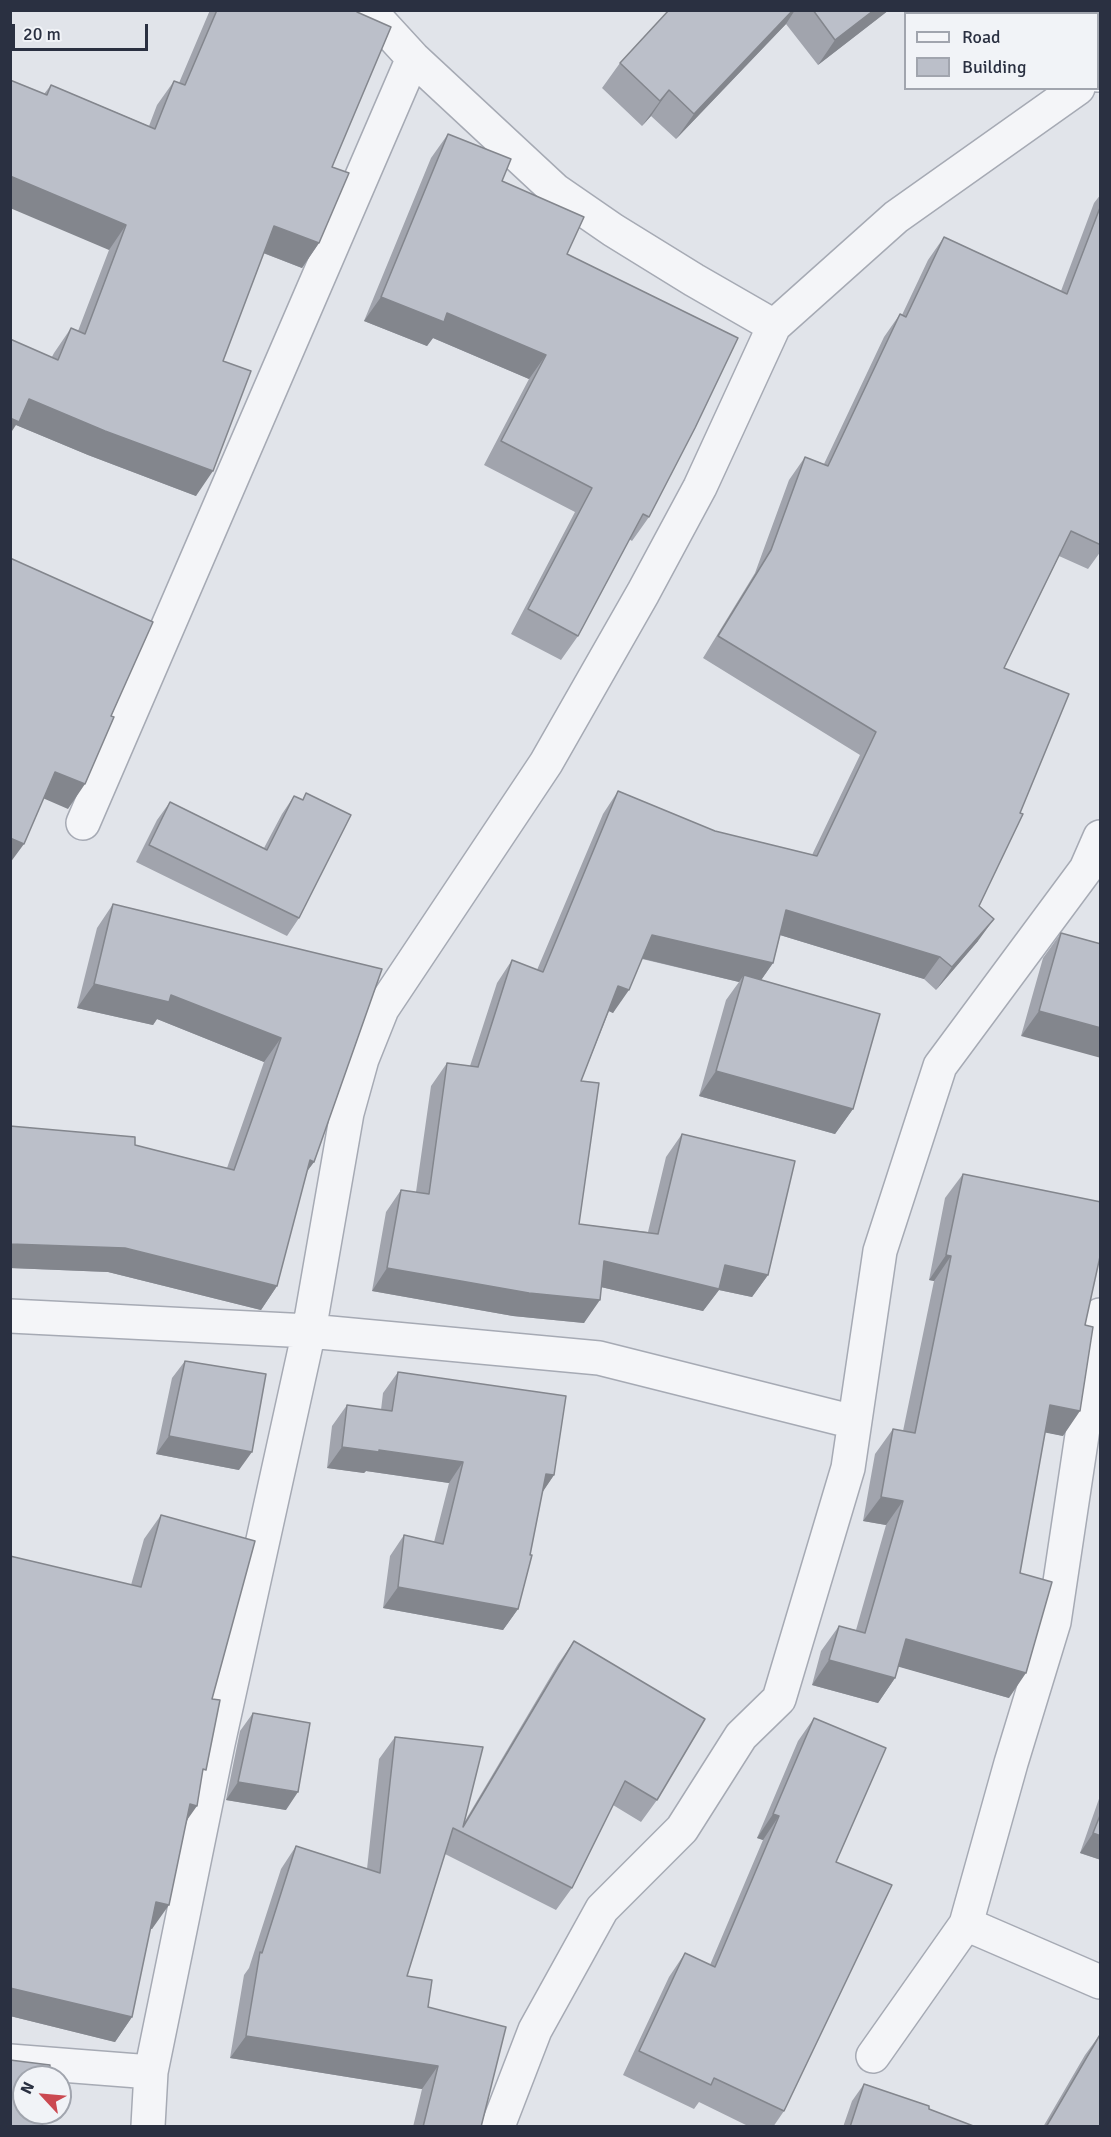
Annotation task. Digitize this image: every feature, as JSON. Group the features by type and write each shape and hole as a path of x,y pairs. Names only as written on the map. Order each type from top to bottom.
{"street":[{"path":"369,10 413,58 555,190 640,247 774,326"},
{"path":"83,823 413,58"},
{"path":"148,2127 152,2072 220,1732 309,1331 347,1113 362,1059 382,1009 546,763 643,593 700,487 774,326 896,217 1075,90"},
{"path":"498,2127 535,2030 602,1909 682,1829 741,1736 779,1699 848,1468 880,1251 940,1066 1086,869 1101,837"},
{"path":"873,2056 966,1924 1011,1762 1054,1622 1101,1315"},
{"path":"10,1316 309,1331 598,1358 854,1422"},
{"path":"966,1924 1101,1982"},
{"path":"10,2061 152,2072"}],"building":[{"path":"217,10 357,10 391,27 332,167 349,173 319,243 274,226 223,361 251,371 213,471 105,431 29,399 19,422 10,418 10,339 58,360 71,328 85,334 126,225 10,176 10,80 47,95 51,85 155,129 174,81 185,85"},
{"path":"669,10 793,10 694,114 669,90 660,101 620,63"},
{"path":"813,10 874,10 835,40"},
{"path":"448,134 511,159 502,181 584,217 567,254 738,338 649,517 643,514 578,636 528,609 592,488 501,441 546,355 447,313 444,322 381,297"},
{"path":"1101,205 1101,545 1071,531 1004,668 1069,694 1020,813 1023,814 979,906 994,919 952,967 940,957 786,910 773,963 652,935 629,990 618,986 581,1081 599,1083 579,1224 658,1234 682,1134 795,1161 768,1275 725,1265 719,1289 604,1261 600,1300 529,1293 387,1268 401,1190 429,1194 447,1063 478,1067 512,960 543,972 618,791 715,831 817,856 876,732 718,636 771,550 805,457 828,466 900,314 906,317 944,237 1067,294"},
{"path":"10,558 153,622 111,716 114,717 85,784 55,772 24,844 10,838"},
{"path":"306,793 351,815 299,918 149,845 170,802 267,850 294,796 303,800"},
{"path":"113,904 382,969 314,1162 310,1160 277,1286 125,1248 10,1244 10,1126 135,1137 135,1145 234,1170 281,1038 171,995 169,1002 94,984"},
{"path":"1061,933 1101,944 1101,1028 1039,1011"},
{"path":"744,975 880,1014 853,1109 716,1071"},
{"path":"963,1174 1101,1202 1101,1252 1085,1325 1093,1327 1080,1411 1050,1405 1020,1573 1052,1582 1026,1673 906,1639 895,1678 829,1660 839,1626 865,1633 903,1501 881,1497 893,1429 915,1433 951,1256 946,1255"},
{"path":"185,1361 266,1374 252,1452 169,1436"},
{"path":"398,1372 566,1396 554,1475 546,1474 530,1555 532,1555 518,1609 398,1587 404,1535 443,1544 463,1462 342,1447 347,1405 392,1411"},
{"path":"161,1515 255,1541 212,1699 220,1700 206,1770 203,1769 197,1806 190,1804 169,1905 156,1902 132,2017 10,1988 10,1556 141,1587"},
{"path":"574,1641 705,1719 657,1800 625,1781 572,1888 453,1828 407,1976 432,1980 428,2007 506,2027 481,2127 423,2127 438,2066 246,2036 260,1952 262,1953 296,1846 380,1873 395,1737 483,1747 463,1827"},
{"path":"253,1713 310,1723 298,1792 238,1782"},
{"path":"814,1718 886,1748 836,1862 892,1885 784,2111 714,2078 711,2085 639,2051 685,1953 715,1967 779,1816 773,1814"},
{"path":"1101,1813 1101,1836 1093,1833"},
{"path":"1101,2033 1101,2127 1046,2127"},
{"path":"10,2060 50,2065 12,2065 12,2125 46,2127 10,2127"},
{"path":"864,2084 929,2106 929,2109 976,2127 850,2127"}]}
